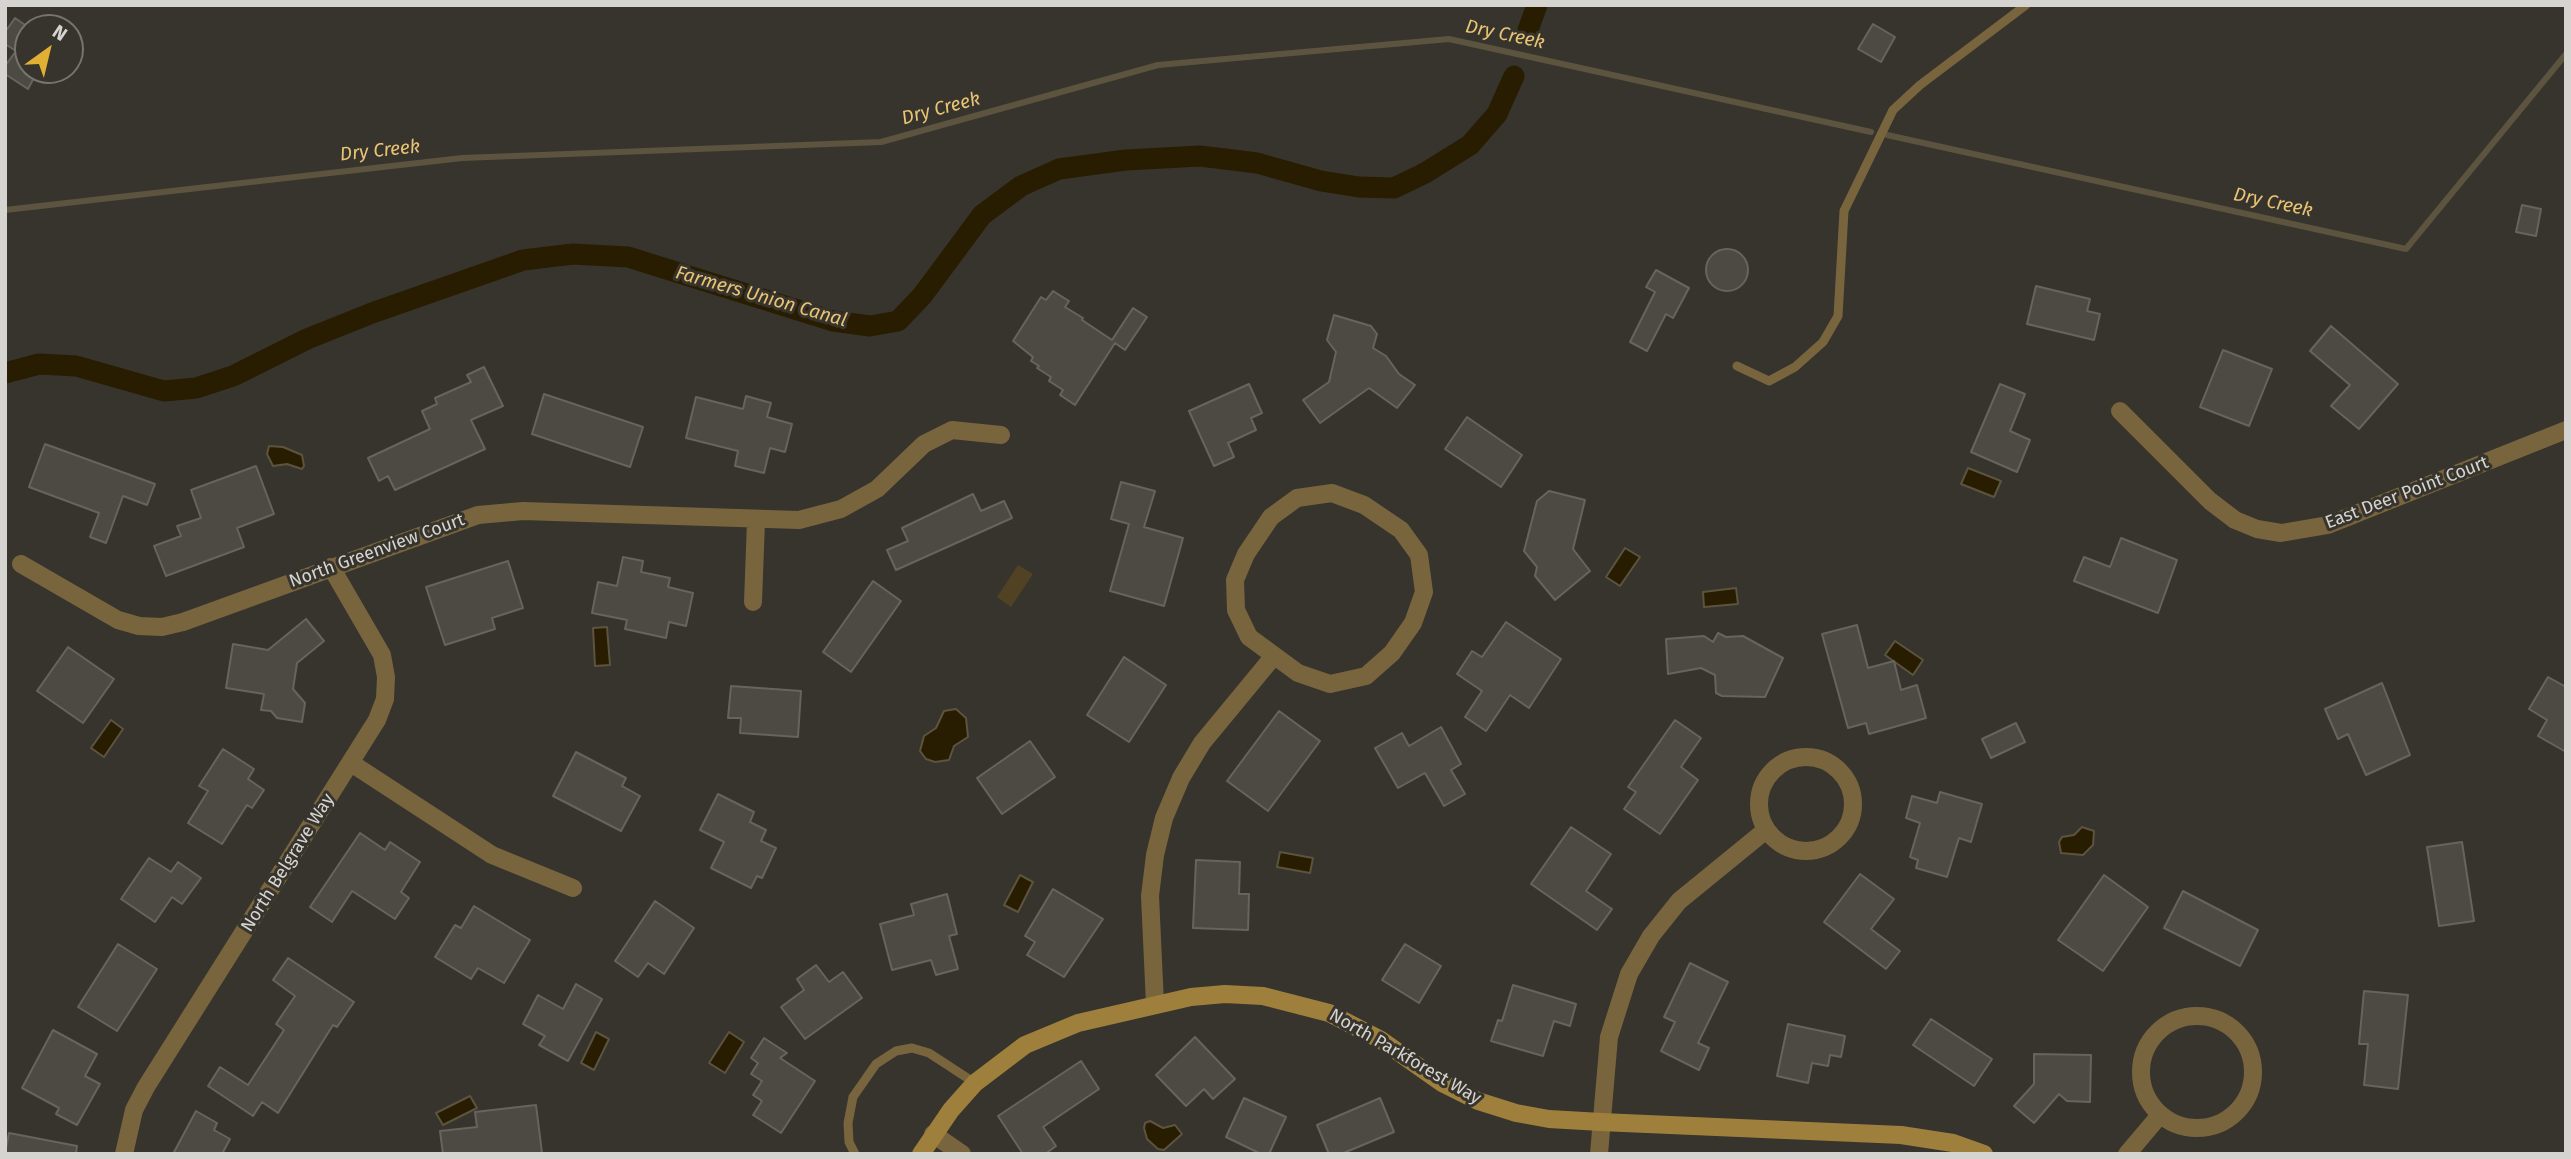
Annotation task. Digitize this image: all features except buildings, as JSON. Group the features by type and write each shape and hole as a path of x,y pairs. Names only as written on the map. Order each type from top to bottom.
{"street":[{"name":"East Deer Point Court","path":"2120,411 2210,501 2235,520 2257,529 2281,533 2328,525 2566,430"},
{"name":"North Greenview Court","path":"21,564 118,620 139,626 162,627 183,622 457,521 501,512 755,521 799,520 841,509 877,489 924,444 951,430 1001,435"},
{"path":"1332,494 1364,505 1401,530 1419,555 1424,592 1413,623 1392,653 1366,676 1330,684 1298,673 1273,657 1249,637 1236,610 1235,580 1246,554 1271,517 1297,498 1332,494"},
{"path":"753,601 755,521"},
{"name":"North Belgrave Way","path":"124,1154 134,1110 146,1087 351,763 377,720 385,699 386,677 382,655 373,635 331,568"},
{"path":"1155,1004 1150,896 1155,855 1164,818 1181,778 1202,743 1273,657"},
{"path":"1797,757 1820,759 1840,771 1849,783 1853,799 1852,814 1846,829 1829,844 1807,851 1791,849 1777,842 1766,830 1760,816 1760,793 1770,772 1782,762 1797,757"},
{"path":"351,763 492,855 573,888"},
{"path":"1599,1154 1609,1037 1620,995 1639,954 1679,901 1766,830"},
{"name":"North Parkforest Way","path":"921,1154 933,1134 975,1083 1001,1062 1049,1034 1078,1023 1155,1004 1224,994 1263,996 1296,1002 1356,1025 1442,1083 1478,1101 1516,1113 1549,1119 1601,1122 1901,1135 1953,1143 1984,1154"},
{"path":"2206,1016 2230,1026 2250,1050 2253,1081 2239,1111 2218,1125 2179,1126 2160,1115 2146,1097 2140,1074 2144,1051 2156,1033 2174,1020 2206,1016"},
{"path":"2127,1154 2160,1115"},
{"path":"933,1134 962,1154"}],"lane":[{"path":"1737,366 1769,381 1795,366 1823,342 1838,316 1844,211 1893,110 1920,85 2026,5"},
{"path":"855,1154 849,1142 848,1123 853,1097 876,1064 896,1051 912,1048 929,1053 975,1083"}],"shaded area":[{"path":"269,446 283,447 302,455 304,466 302,469 287,464 273,466 267,454"},
{"path":"1968,468 2001,481 1994,497 1961,484"},
{"path":"1625,548 1640,557 1620,586 1606,577"},
{"path":"1018,565 1033,574 1011,607 997,597"},
{"path":"1736,588 1738,604 1704,607 1703,592"},
{"path":"607,627 610,665 595,666 593,628"},
{"path":"1895,641 1923,660 1913,675 1885,655"},
{"path":"956,709 966,718 968,737 954,746 949,760 935,762 926,759 920,751 924,736 936,728 944,711"},
{"path":"111,720 123,729 104,757 91,748"},
{"path":"2082,827 2094,831 2093,845 2083,855 2061,853 2059,842 2062,837 2074,835"},
{"path":"1280,852 1313,858 1310,873 1277,867"},
{"path":"1020,875 1033,882 1018,912 1004,905"},
{"path":"596,1032 609,1039 594,1070 581,1063"},
{"path":"729,1032 744,1042 725,1073 709,1063"},
{"path":"470,1096 477,1108 443,1125 436,1113"},
{"path":"1150,1121 1163,1128 1175,1125 1182,1134 1164,1150 1158,1149 1147,1139 1144,1128 1145,1123"}],"waterway":[{"name":"Farmers Union Canal","path":"1528,30 1537,5"},
{"name":"Dry Creek","path":"5,210 462,158 881,142 1158,65 1449,39 1871,132"},
{"name":"Dry Creek","path":"1887,135 2406,249 2566,54"},
{"name":"Farmers Union Canal","path":"5,373 39,364 76,366 164,391 196,388 233,376 307,339 372,313 523,260 573,254 628,257 833,321 870,326 898,321 922,296 982,215 1021,186 1059,169 1126,160 1200,156 1257,163 1321,181 1359,187 1394,188 1425,173 1470,145 1497,114 1514,76"}]}
